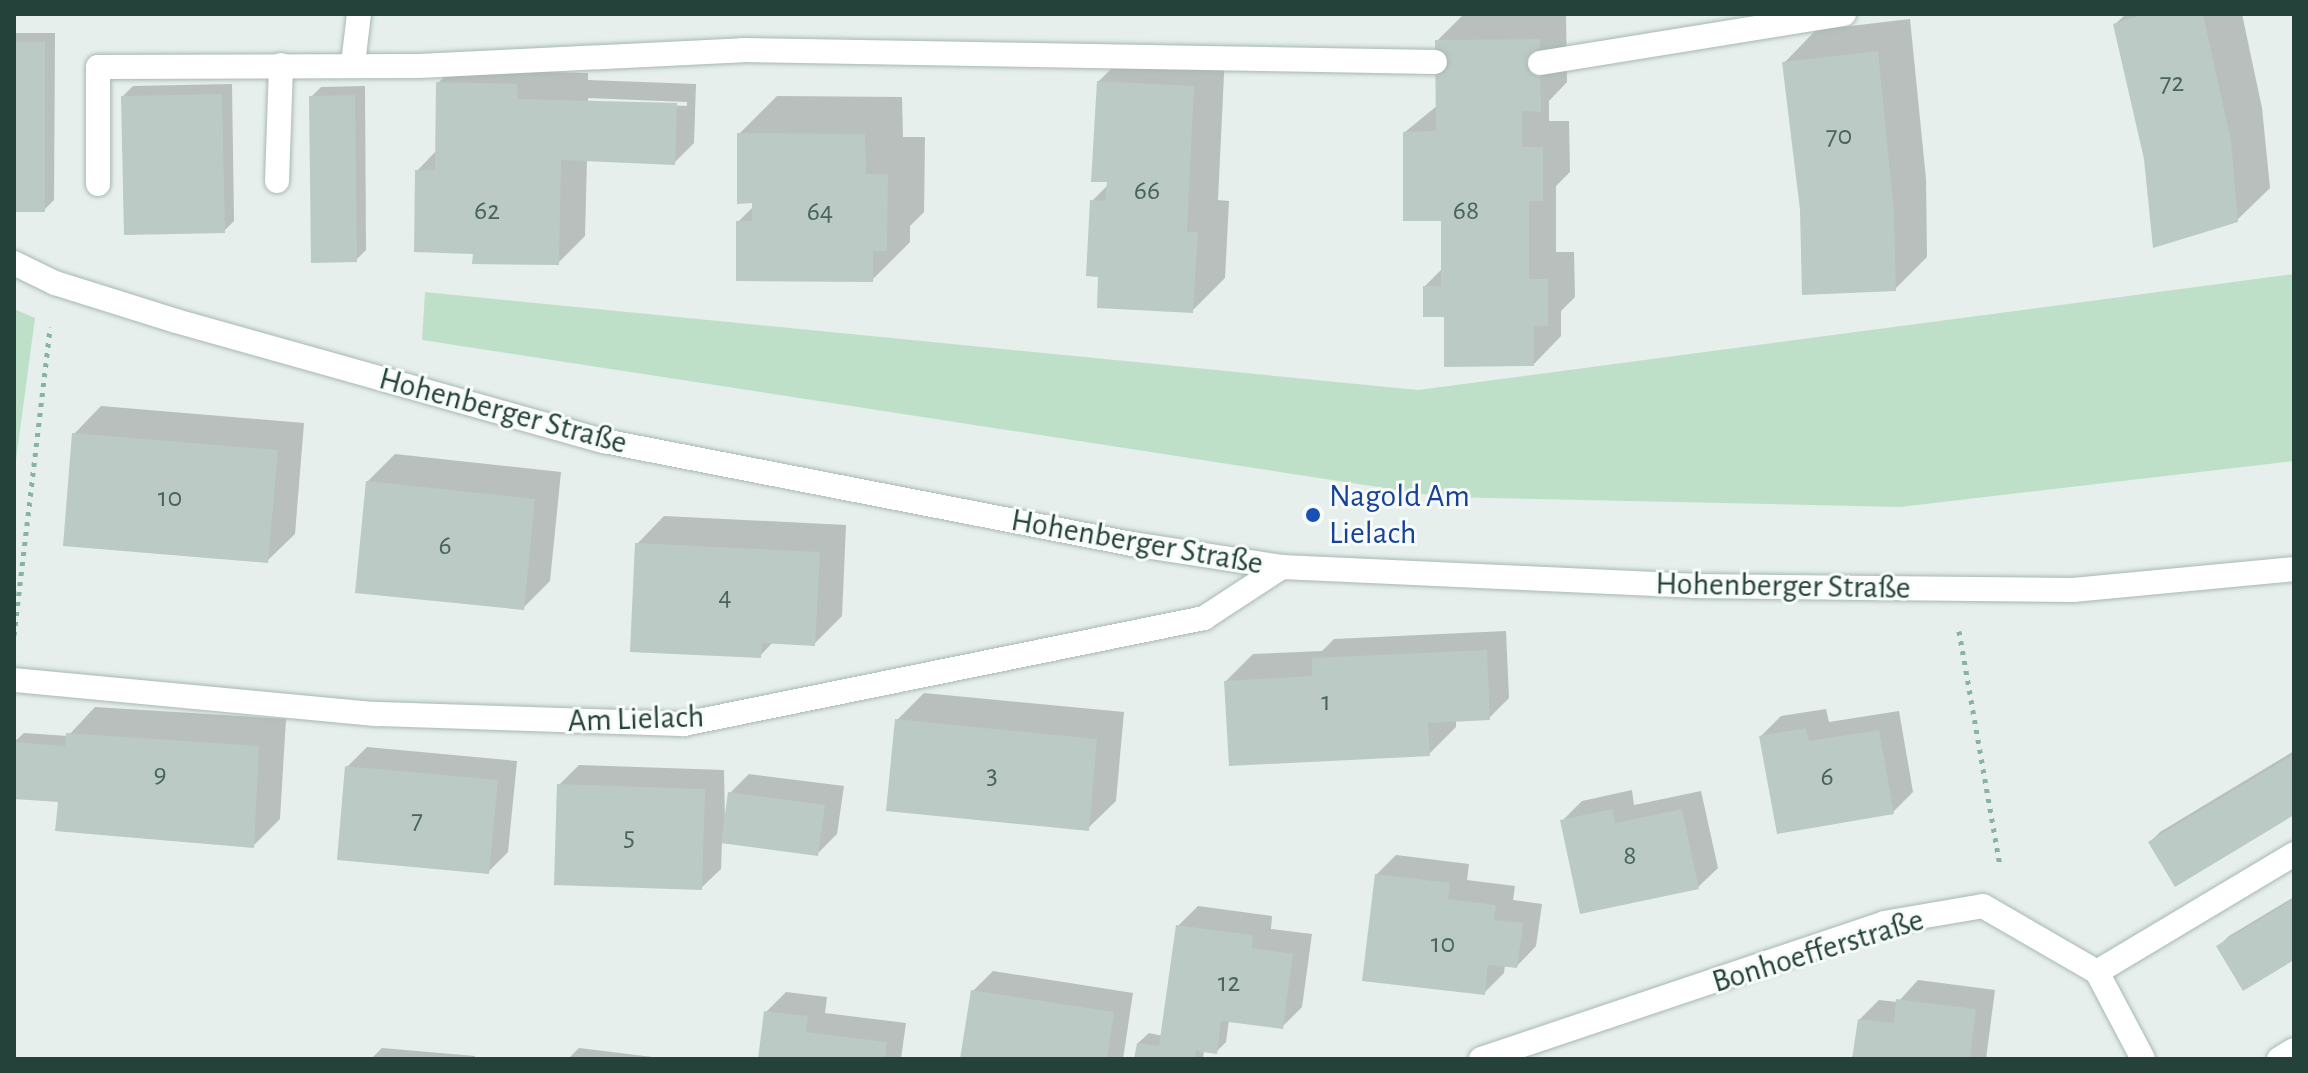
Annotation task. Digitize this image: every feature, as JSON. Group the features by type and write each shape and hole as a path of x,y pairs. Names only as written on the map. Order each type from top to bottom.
{"street":[{"path":"353,64 359,14"},
{"path":"1540,63 1844,14"},
{"path":"98,184 98,67 353,64 743,50 1435,62"},
{"path":"277,181 281,65"},
{"name":"Hohenberger Straße","path":"14,263 55,283 604,441 1132,544 1282,567 1694,586 2073,590 2294,569"},
{"name":"Am Lielach","path":"14,680 376,714 684,724 1204,618 1282,567"},
{"path":"2097,972 2294,854"},
{"path":"1983,906 2097,972 2143,1059"},
{"name":"Bonhoefferstraße","path":"1481,1059 1884,923 1983,906"},
{"path":"2279,1059 2294,1050"}],"path":[{"path":"14,637 55,283"},
{"path":"1951,588 2001,872 1983,906"}],"green space":[{"path":"2294,274 2294,461 1900,507 1443,497 422,340 425,292 1418,390"},
{"path":"14,309 35,318 14,475"}],"building":[{"path":"2145,14 2203,14 2231,141 2238,222 2153,248 2144,159 2113,24"},
{"path":"1540,39 1541,112 1522,111 1522,147 1543,147 1543,201 1529,201 1529,279 1548,279 1548,326 1534,326 1534,366 1444,367 1444,317 1423,317 1423,286 1441,286 1441,221 1403,221 1403,132 1436,131 1435,40"},
{"path":"14,42 45,42 45,212 14,212"},
{"path":"1878,51 1894,213 1896,291 1802,295 1800,210 1782,62"},
{"path":"1097,81 1194,86 1187,232 1198,232 1193,313 1097,308 1098,277 1086,276 1090,200 1105,201 1107,182 1091,182"},
{"path":"436,82 517,84 518,99 677,103 675,165 561,160 559,265 472,264 473,254 414,252 415,170 435,170"},
{"path":"222,94 225,233 124,235 121,96"},
{"path":"355,95 357,262 311,263 309,96"},
{"path":"737,133 865,134 866,174 888,174 887,251 873,251 873,282 736,281 736,221 752,221 752,203 737,204"},
{"path":"72,433 278,450 268,563 63,546"},
{"path":"366,481 535,499 524,610 355,593"},
{"path":"635,543 820,552 815,646 762,643 761,658 630,652"},
{"path":"1487,650 1490,720 1428,723 1430,756 1229,766 1224,681 1312,676 1312,658"},
{"path":"895,719 1097,739 1089,831 886,811"},
{"path":"1806,728 1809,741 1879,730 1894,814 1777,834 1759,736"},
{"path":"66,733 259,746 254,848 55,831 58,802 14,799 14,742 65,746"},
{"path":"2294,754 2294,815 2175,887 2148,842"},
{"path":"345,766 498,780 489,874 337,860"},
{"path":"557,784 705,789 702,890 554,885"},
{"path":"728,792 825,805 818,856 721,843"},
{"path":"1613,809 1615,823 1682,809 1699,889 1580,914 1560,820"},
{"path":"1375,874 1450,883 1448,899 1496,905 1494,920 1523,923 1517,968 1488,965 1485,995 1362,981"},
{"path":"2294,899 2294,960 2243,991 2216,946"},
{"path":"1176,925 1253,935 1252,948 1293,954 1283,1029 1221,1021 1217,1054 1196,1051 1195,1059 1134,1059 1137,1043 1159,1046"},
{"path":"971,990 1114,1012 1107,1059 960,1059"},
{"path":"1896,999 1976,1009 1970,1059 1852,1059 1858,1019 1894,1023"},
{"path":"764,1011 808,1016 806,1032 887,1042 885,1059 758,1059"}],"place":[{"name":"Nagold Am Lielach","path":"1313,515"}]}
